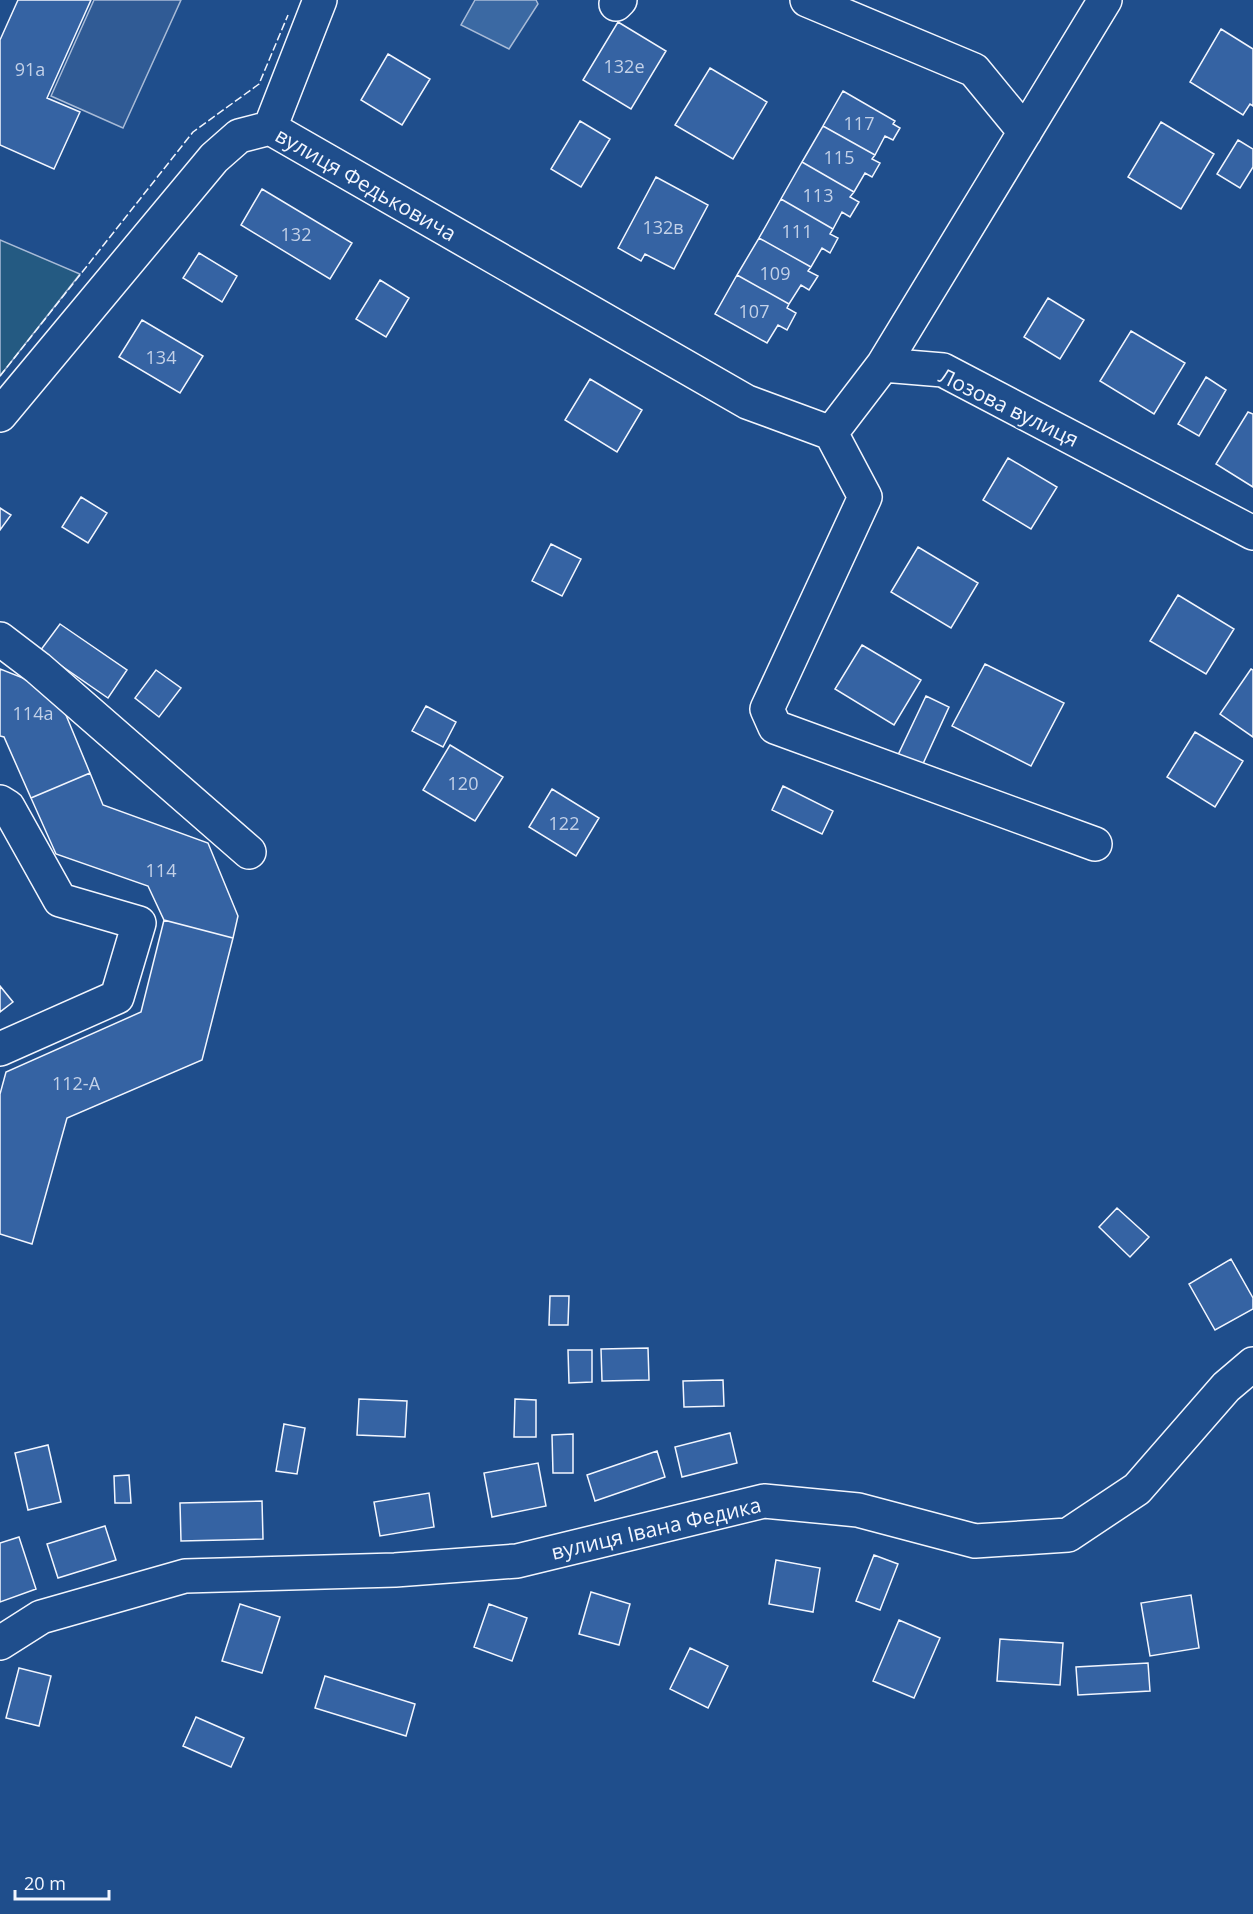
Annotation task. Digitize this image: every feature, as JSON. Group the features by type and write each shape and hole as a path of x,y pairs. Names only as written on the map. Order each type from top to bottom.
{"street":[{"path":"270,128 320,0"},
{"path":"807,0 974,70 1025,132"},
{"path":"1095,844 775,727 767,709 866,497 831,433 883,365 1105,0"},
{"name":"вулиця Федьковича","path":"0,415 214,158 239,136 270,128 747,402 831,433"},
{"name":"Лозова вулиця","path":"883,365 943,370 1253,533"},
{"path":"0,639 38,668 249,852"},
{"path":"0,1049 117,997 139,923 60,900 3,807"},
{"name":"вулиця Івана Федика","path":"0,1643 41,1617 185,1576 395,1570 517,1561 764,1501 858,1510 975,1540 1068,1535 1137,1489 1226,1387 1253,1364"}],"shaded area":[{"path":"94,0 181,0 123,128 51,96"},
{"path":"475,0 536,0 538,4 509,49 461,25"},
{"path":"0,240 80,274 0,376"}],"building":[{"path":"18,0 91,0 47,98 80,112 54,169 0,145 0,40"},
{"path":"618,22 666,51 631,109 583,80"},
{"path":"1221,29 1253,49 1253,106 1250,104 1243,115 1190,82"},
{"path":"388,54 430,79 402,125 361,100"},
{"path":"710,68 767,102 733,159 675,125"},
{"path":"843,91 895,121 893,124 900,128 893,140 885,136 875,155 823,126"},
{"path":"580,121 610,139 581,187 551,169"},
{"path":"1161,122 1214,154 1181,209 1128,177"},
{"path":"823,126 875,155 872,159 880,163 872,177 865,173 854,192 802,162"},
{"path":"1238,140 1253,149 1253,167 1240,188 1217,174"},
{"path":"802,162 854,192 850,197 859,202 850,217 842,212 833,229 781,199"},
{"path":"656,177 708,205 674,269 645,254 641,261 618,248"},
{"path":"262,189 352,243 330,279 241,225"},
{"path":"781,199 833,229 830,234 838,238 830,253 822,248 811,267 759,238"},
{"path":"759,238 811,267 808,271 818,276 809,290 801,285 789,304 737,275"},
{"path":"199,253 237,276 222,302 183,278"},
{"path":"737,275 789,304 787,308 796,313 787,330 778,325 767,343 715,314"},
{"path":"380,280 409,298 386,337 356,319"},
{"path":"1048,298 1084,320 1060,359 1024,337"},
{"path":"142,320 203,356 180,393 119,357"},
{"path":"1131,331 1185,363 1154,414 1100,381"},
{"path":"1206,377 1226,390 1199,436 1178,424"},
{"path":"590,379 642,410 617,452 565,420"},
{"path":"1248,412 1253,414 1253,487 1216,464"},
{"path":"1008,458 1057,487 1031,529 983,500"},
{"path":"81,497 107,513 88,543 62,527"},
{"path":"0,508 11,515 0,530"},
{"path":"551,544 581,559 562,596 532,581"},
{"path":"918,547 978,583 951,628 891,592"},
{"path":"1178,595 1234,629 1206,674 1150,641"},
{"path":"60,624 127,670 108,698 40,651"},
{"path":"862,645 921,680 894,725 835,689"},
{"path":"985,664 1064,703 1031,766 952,726"},
{"path":"0,669 56,691 90,773 31,798 4,737 0,736"},
{"path":"1251,669 1253,670 1253,737 1220,714"},
{"path":"156,670 181,688 159,717 135,698"},
{"path":"926,696 949,707 922,766 898,755"},
{"path":"426,706 456,722 443,747 412,731"},
{"path":"1195,732 1243,761 1215,807 1167,777"},
{"path":"450,745 503,777 475,821 423,790"},
{"path":"90,773 103,805 208,843 238,916 233,938 164,920 148,886 56,854 31,798"},
{"path":"783,786 833,811 822,834 772,810"},
{"path":"552,789 599,818 576,856 529,827"},
{"path":"164,920 233,938 202,1060 67,1118 32,1244 0,1234 0,1094 6,1072 141,1012"},
{"path":"0,986 13,1002 0,1012"},
{"path":"1117,1208 1149,1237 1130,1257 1099,1227"},
{"path":"1231,1259 1253,1298 1253,1309 1215,1330 1189,1284"},
{"path":"550,1296 569,1296 568,1325 549,1325"},
{"path":"648,1348 649,1380 602,1381 601,1349"},
{"path":"568,1350 592,1350 592,1382 569,1383"},
{"path":"723,1380 724,1406 684,1407 683,1381"},
{"path":"359,1399 407,1401 405,1437 357,1435"},
{"path":"515,1399 536,1400 536,1437 514,1437"},
{"path":"284,1424 305,1428 297,1474 276,1471"},
{"path":"730,1433 737,1463 682,1477 675,1447"},
{"path":"573,1434 573,1473 553,1473 552,1435"},
{"path":"48,1445 61,1502 28,1510 15,1453"},
{"path":"657,1451 665,1477 595,1501 587,1475"},
{"path":"538,1463 546,1506 492,1517 484,1473"},
{"path":"129,1475 131,1503 115,1503 114,1476"},
{"path":"429,1493 434,1527 380,1536 374,1502"},
{"path":"262,1501 263,1539 181,1541 180,1503"},
{"path":"105,1526 116,1560 58,1578 47,1544"},
{"path":"19,1537 36,1589 0,1602 0,1543"},
{"path":"874,1555 898,1564 880,1610 856,1601"},
{"path":"776,1560 820,1568 813,1612 769,1604"},
{"path":"591,1592 630,1604 619,1645 579,1634"},
{"path":"1191,1595 1199,1648 1150,1656 1141,1603"},
{"path":"240,1604 280,1617 262,1673 222,1661"},
{"path":"489,1604 527,1618 512,1661 474,1647"},
{"path":"899,1620 940,1638 914,1698 873,1681"},
{"path":"1000,1639 1063,1643 1060,1685 997,1681"},
{"path":"690,1648 728,1666 708,1708 670,1689"},
{"path":"1148,1663 1150,1691 1078,1695 1076,1667"},
{"path":"19,1668 51,1676 39,1726 6,1718"},
{"path":"325,1676 415,1704 406,1736 315,1708"},
{"path":"196,1717 244,1738 231,1767 183,1746"}],"fence":[{"path":"0,376 193,132 259,84 288,15"}]}
